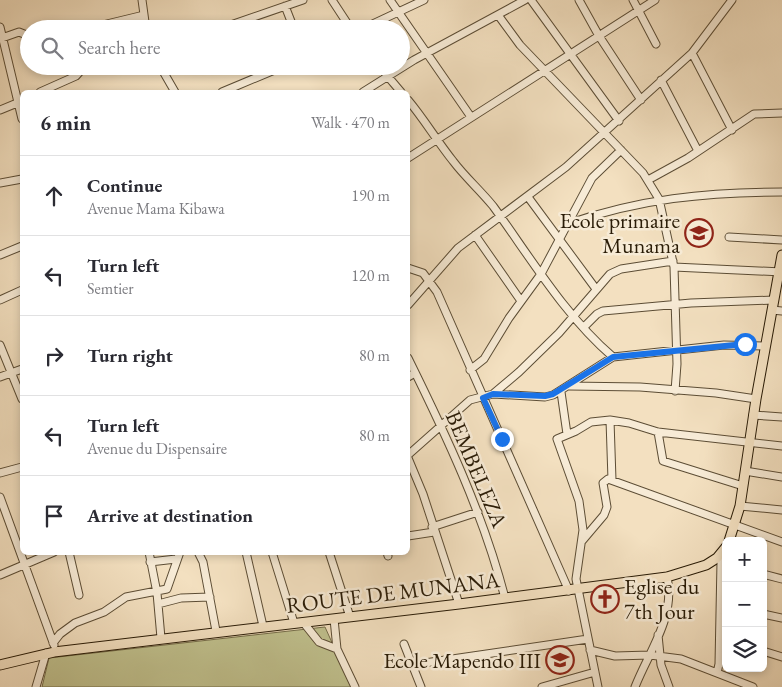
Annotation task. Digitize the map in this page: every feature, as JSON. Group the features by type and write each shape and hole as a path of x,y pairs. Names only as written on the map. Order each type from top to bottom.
{"main road":[{"path":"731,537 740,506 765,346 777,311 774,300 781,272 782,256"},
{"name":"ROUTE DE MUNANA","path":"0,665 51,649 334,619 573,590 667,577 694,571 721,561"}],"street":[{"path":"142,0 145,20"},
{"path":"245,20 303,0"},
{"path":"332,0 345,20"},
{"path":"390,0 403,20"},
{"path":"382,20 424,0"},
{"path":"410,63 524,0"},
{"path":"531,0 569,55 581,68 619,121"},
{"path":"578,0 641,100"},
{"path":"633,0 656,44"},
{"path":"410,157 655,0"},
{"path":"410,303 458,248 528,197 619,121 692,53 732,0"},
{"path":"285,6 290,20"},
{"path":"123,20 144,15"},
{"path":"498,15 520,45 648,180 659,199 674,264 675,391"},
{"path":"0,27 20,99"},
{"path":"410,29 428,52 471,117"},
{"path":"2,38 20,32"},
{"path":"692,53 732,130"},
{"path":"58,89 77,75"},
{"path":"165,75 174,90"},
{"path":"231,90 264,75"},
{"path":"366,90 387,76 399,90"},
{"path":"661,80 698,151"},
{"path":"0,110 20,102"},
{"path":"410,103 500,217 541,274 580,322 613,357"},
{"path":"648,180 732,130 754,114 782,113"},
{"path":"470,370 484,359 541,274 592,178 621,150"},
{"path":"0,183 20,179"},
{"path":"567,224 659,199 734,192 782,192"},
{"path":"528,197 596,290"},
{"path":"475,235 521,302"},
{"path":"729,237 782,240"},
{"path":"0,255 20,247"},
{"path":"580,322 596,290 616,270 674,264 781,272"},
{"path":"410,269 423,272 430,280 573,590 588,639 598,687"},
{"path":"0,300 20,291"},
{"path":"410,454 470,400 493,394 580,322 603,311 729,300 774,300"},
{"path":"0,345 20,393"},
{"path":"493,394 545,396 561,392 613,357 724,345 765,346"},
{"name":"BEMBELEZA","path":"410,362 442,426 478,512 505,598"},
{"path":"0,377 20,370"},
{"path":"410,376 415,373"},
{"path":"569,386 622,386 756,399"},
{"path":"561,392 567,434"},
{"path":"754,414 782,417"},
{"path":"573,590 583,530 579,501 557,439 574,433 591,422 610,420 629,423 658,432 782,446"},
{"path":"610,420 612,480"},
{"path":"658,432 662,461 743,486"},
{"path":"410,461 459,604"},
{"path":"0,473 20,468"},
{"path":"745,471 782,477"},
{"path":"581,542 604,515 607,507 603,483 608,479 782,542"},
{"path":"0,497 20,554"},
{"path":"740,506 782,510"},
{"path":"410,535 478,512"},
{"path":"20,555 51,649"},
{"path":"0,575 48,555"},
{"path":"70,555 79,595"},
{"path":"149,555 157,593 161,638"},
{"path":"200,555 203,562 216,631"},
{"path":"247,555 263,626"},
{"path":"273,555 298,622 319,642 336,650"},
{"path":"329,555 350,617"},
{"path":"36,687 51,649 60,634 75,623 104,612 126,597 157,593 169,587 178,556 150,562"},
{"path":"721,561 722,586"},
{"path":"767,575 782,579"},
{"path":"635,687 650,655 670,601 667,577"},
{"path":"158,604 181,598 210,597"},
{"path":"767,615 782,618"},
{"path":"334,619 336,650 355,687"},
{"path":"658,635 660,656 669,687"},
{"path":"411,665 588,639"},
{"path":"717,673 722,639"},
{"path":"404,644 421,687"},
{"path":"590,650 622,657 650,655 682,659 753,687"},
{"path":"767,652 782,657"},
{"path":"542,687 595,672"}],"green space":[{"path":"325,627 352,687 42,687 49,658"}],"place":[{"name":"Ecole primaire Munama","path":"699,233"},
{"name":"Eglise du 7th Jour","path":"605,599"},
{"name":"Ecole Mapendo III","path":"560,660"}],"route":[{"path":"502,439 483,398 493,394 545,396 561,392 613,357 745,344"}]}
